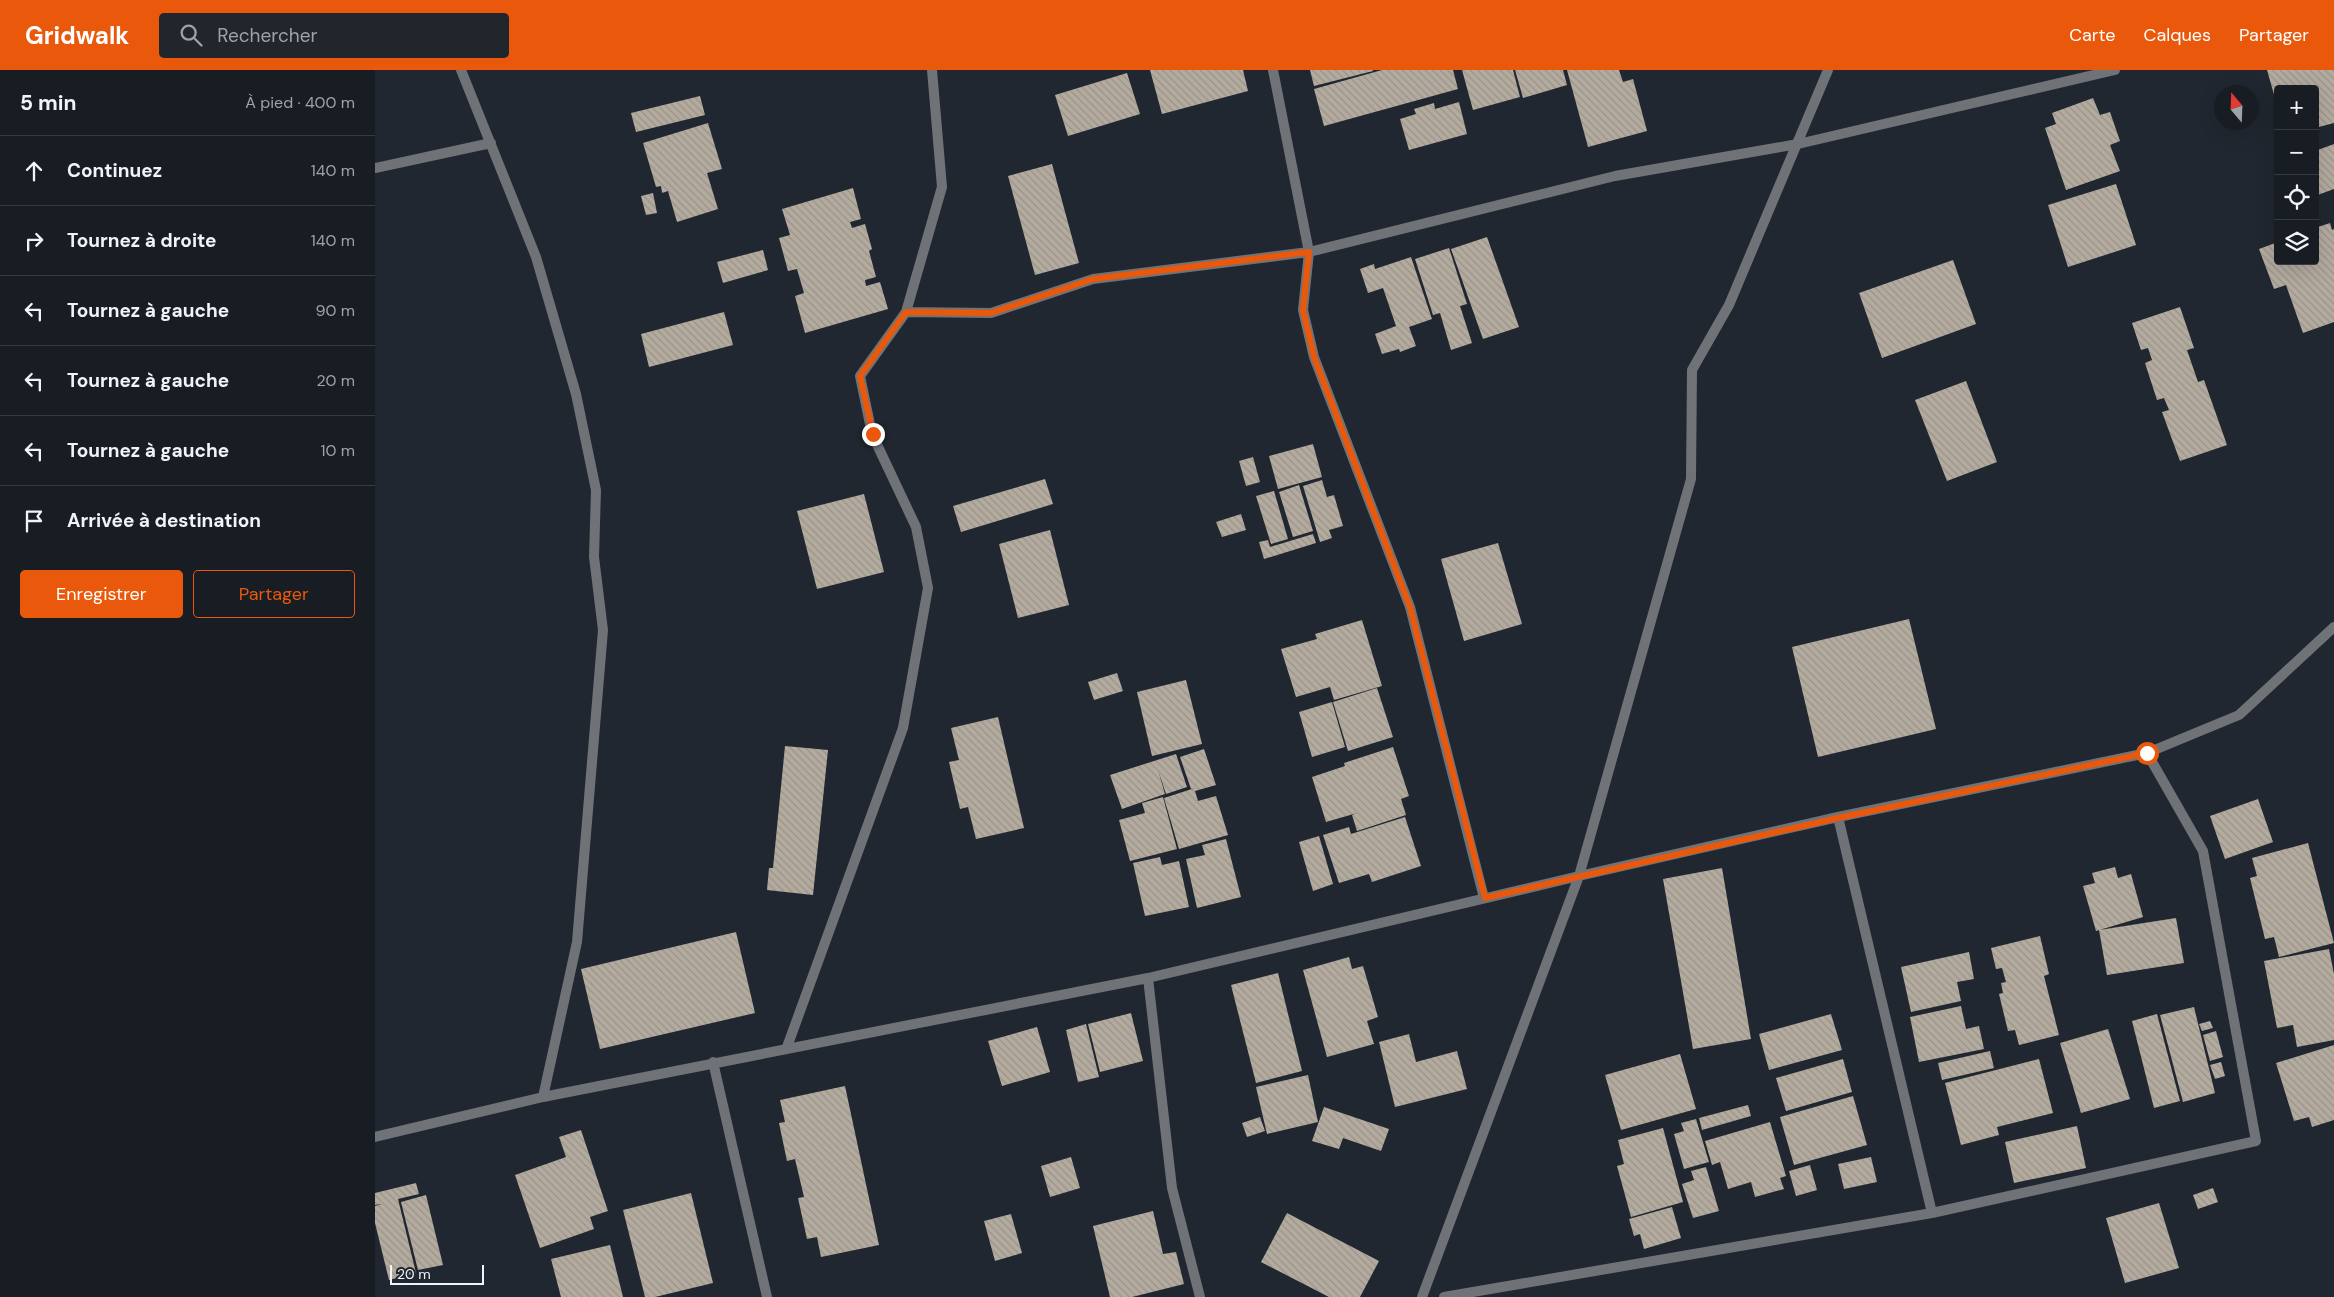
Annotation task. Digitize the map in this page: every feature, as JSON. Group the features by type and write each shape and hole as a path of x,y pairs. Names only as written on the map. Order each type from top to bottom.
{"street":[{"path":"461,70 536,257 576,394 596,490 594,557 603,630 577,942 543,1097"},
{"path":"787,1047 903,728 928,588 916,527 873,434 860,376 906,312 942,188 932,70"},
{"path":"1273,70 1309,252 1303,310 1314,357 1410,607 1485,898"},
{"path":"1422,1297 1579,876 1691,478 1692,370 1729,305 1828,70"},
{"path":"906,312 991,313 1093,279 1309,252 1615,176 1798,144 2115,70"},
{"path":"375,168 491,143"},
{"path":"375,1138 543,1097 787,1047 1148,978 1579,876 1838,818 2147,753 2239,715 2334,627"},
{"path":"1444,1297 1932,1213 2256,1141 2203,850 2147,753"},
{"path":"1838,818 1932,1213"},
{"path":"1148,978 1172,1188 1200,1297"},
{"path":"713,1062 767,1297"}],"building":[{"path":"1150,70 1243,70 1248,91 1162,114"},
{"path":"1310,70 1373,70 1373,71 1314,86"},
{"path":"1382,70 1453,70 1458,89 1324,126 1314,89"},
{"path":"1462,70 1513,70 1520,97 1473,110"},
{"path":"1515,70 1563,70 1567,85 1523,98"},
{"path":"1567,70 1619,70 1623,82 1633,79 1647,131 1588,147"},
{"path":"2267,70 2334,70 2334,123 2319,127 2319,85 2274,85 2274,94"},
{"path":"1127,73 1140,114 1068,136 1055,95"},
{"path":"700,96 705,115 636,132 631,113"},
{"path":"2093,98 2100,115 2110,112 2120,141 2110,145 2120,171 2066,190 2045,128 2056,124 2052,113"},
{"path":"1459,102 1467,134 1409,150 1400,119 1416,114 1414,109 1434,103 1435,109"},
{"path":"708,123 722,169 707,173 718,209 677,222 668,191 662,193 661,186 656,187 643,143"},
{"path":"2334,144 2334,189 2319,195 2319,175 2319,150"},
{"path":"1052,164 1079,263 1035,275 1008,176"},
{"path":"2116,184 2136,245 2068,267 2048,205"},
{"path":"853,188 861,219 850,222 852,228 865,224 872,249 869,251 876,277 865,280 866,286 880,282 888,309 805,333 795,296 804,293 797,269 788,271 779,238 790,235 782,209"},
{"path":"653,193 657,213 646,215 641,196"},
{"path":"2330,223 2332,230 2334,229 2334,322 2303,333 2286,285 2274,289 2259,249 2274,243 2274,265 2319,265 2319,227"},
{"path":"1487,237 1519,327 1483,339 1451,249"},
{"path":"1449,248 1467,304 1460,306 1472,343 1451,350 1440,313 1433,315 1415,259"},
{"path":"763,250 768,270 723,283 717,262"},
{"path":"1411,257 1432,319 1409,327 1416,346 1400,352 1399,349 1382,354 1375,334 1396,326 1383,288 1368,293 1360,269 1374,264 1375,269"},
{"path":"1953,260 1976,324 1882,358 1859,293"},
{"path":"2180,307 2194,348 2187,350 2198,382 2204,380 2227,445 2180,461 2162,412 2169,410 2164,398 2157,400 2145,363 2152,360 2148,348 2141,350 2132,323"},
{"path":"724,312 733,345 649,367 641,334"},
{"path":"1966,381 1997,462 1947,481 1915,400"},
{"path":"1313,444 1322,477 1278,489 1269,456"},
{"path":"1253,457 1260,482 1246,486 1239,461"},
{"path":"1045,479 1053,504 961,532 953,506"},
{"path":"1322,480 1327,497 1334,495 1343,526 1329,530 1332,538 1320,542 1303,486"},
{"path":"1299,485 1313,531 1293,537 1279,492"},
{"path":"1274,491 1288,539 1271,544 1256,496"},
{"path":"864,494 884,572 817,589 797,511"},
{"path":"1241,514 1246,530 1222,537 1216,522"},
{"path":"1050,530 1069,605 1018,618 999,544"},
{"path":"1313,534 1316,543 1264,559 1259,542 1268,540 1270,547"},
{"path":"1498,543 1522,624 1464,641 1441,559"},
{"path":"1909,619 1936,729 1818,757 1792,647"},
{"path":"1362,620 1382,686 1334,700 1330,687 1296,697 1281,649 1317,639 1315,634"},
{"path":"1117,673 1123,691 1094,700 1088,682"},
{"path":"1186,680 1202,744 1152,756 1137,692"},
{"path":"1377,688 1393,737 1348,751 1333,702"},
{"path":"1332,702 1345,747 1312,757 1299,712"},
{"path":"998,717 1024,828 976,839 968,807 960,809 949,762 959,760 951,728"},
{"path":"785,746 828,750 813,895 767,890 769,868 773,868"},
{"path":"1393,747 1409,796 1401,799 1406,815 1357,831 1352,815 1357,813 1326,822 1312,777 1345,766 1344,763"},
{"path":"1204,749 1216,785 1195,791 1198,801 1216,796 1228,835 1179,849 1164,798 1195,788 1191,789 1180,757"},
{"path":"1176,754 1187,787 1166,794 1158,770 1165,794 1122,809 1110,775"},
{"path":"1163,797 1177,849 1130,861 1119,820 1145,813 1142,803"},
{"path":"2258,799 2273,842 2225,859 2210,816"},
{"path":"1405,817 1421,866 1372,882 1369,874 1339,883 1323,835 1349,827 1351,834"},
{"path":"1319,836 1333,884 1313,891 1299,842"},
{"path":"1226,839 1241,897 1197,908 1186,859 1205,855 1202,845"},
{"path":"2308,843 2334,943 2279,957 2274,937 2265,939 2250,878 2257,876 2252,858"},
{"path":"1160,857 1162,865 1179,861 1189,907 1145,916 1133,863"},
{"path":"2115,867 2118,878 2131,874 2143,917 2096,931 2083,886 2095,883 2092,873"},
{"path":"1722,868 1751,1039 1693,1049 1663,879"},
{"path":"2176,918 2184,963 2107,975 2099,930"},
{"path":"736,932 755,1013 600,1049 581,969"},
{"path":"2040,936 2049,974 2044,976 2059,1035 2019,1045 2015,1030 2008,1031 1999,994 2003,993 2001,983 2006,982 2002,968 1996,969 1991,948"},
{"path":"2329,949 2334,974 2334,1040 2297,1047 2293,1025 2277,1028 2264,961"},
{"path":"1969,952 1974,979 1957,982 1961,1001 1911,1012 1901,967"},
{"path":"1349,957 1352,969 1363,966 1378,1017 1367,1021 1374,1044 1327,1057 1303,970"},
{"path":"1278,973 1302,1071 1256,1083 1231,985"},
{"path":"1961,1006 1966,1029 1979,1026 1984,1049 1919,1062 1910,1017"},
{"path":"2194,1007 2215,1093 2183,1102 2160,1015"},
{"path":"1131,1013 1143,1061 1100,1072 1088,1024"},
{"path":"1831,1014 1842,1050 1769,1070 1759,1034"},
{"path":"2157,1014 2180,1101 2154,1108 2132,1021"},
{"path":"2210,1021 2213,1028 2202,1031 2199,1024"},
{"path":"1086,1024 1099,1077 1078,1082 1066,1030"},
{"path":"1037,1027 1050,1072 1002,1086 988,1041"},
{"path":"2108,1029 2130,1099 2081,1113 2060,1043"},
{"path":"2216,1031 2223,1057 2210,1061 2203,1035"},
{"path":"1409,1034 1416,1062 1457,1051 1467,1089 1395,1107 1379,1042"},
{"path":"2334,1045 2334,1120 2312,1127 2309,1117 2294,1121 2276,1063"},
{"path":"1990,1051 1994,1068 1942,1080 1938,1063"},
{"path":"1680,1054 1696,1109 1621,1130 1605,1075"},
{"path":"1843,1059 1852,1092 1786,1111 1776,1078"},
{"path":"2039,1059 2053,1113 1997,1127 1999,1135 1961,1145 1945,1083"},
{"path":"2221,1062 2225,1076 2215,1079 2210,1065"},
{"path":"1308,1075 1318,1122 1267,1134 1256,1087"},
{"path":"845,1086 879,1245 821,1257 817,1237 807,1239 798,1198 804,1197 795,1159 787,1161 779,1123 785,1122 780,1100"},
{"path":"1853,1096 1867,1145 1794,1165 1780,1117"},
{"path":"1748,1105 1751,1116 1702,1130 1699,1118"},
{"path":"1324,1107 1389,1129 1381,1151 1343,1138 1339,1149 1312,1141"},
{"path":"1260,1117 1265,1131 1247,1137 1242,1123"},
{"path":"1696,1119 1709,1162 1684,1169 1674,1134 1684,1131 1681,1123"},
{"path":"1770,1122 1786,1176 1780,1178 1784,1189 1755,1197 1751,1182 1728,1189 1720,1162 1712,1165 1705,1141"},
{"path":"2077,1126 2086,1168 2014,1183 2005,1142"},
{"path":"1663,1128 1683,1202 1631,1217 1617,1166 1624,1164 1618,1140"},
{"path":"581,1130 608,1211 590,1217 594,1229 540,1248 515,1175 566,1157 559,1137"},
{"path":"1071,1157 1080,1188 1050,1197 1041,1166"},
{"path":"1871,1157 1877,1182 1844,1189 1838,1164"},
{"path":"1810,1165 1817,1190 1796,1196 1789,1171"},
{"path":"1706,1167 1719,1211 1693,1218 1682,1184 1694,1180 1691,1171"},
{"path":"416,1183 419,1194 398,1199 416,1273 389,1280 375,1223 375,1206 382,1204 375,1205 375,1193"},
{"path":"2213,1188 2218,1202 2198,1209 2193,1195"},
{"path":"691,1193 713,1283 655,1297 645,1297 623,1210"},
{"path":"426,1195 443,1265 418,1270 401,1202"},
{"path":"2159,1203 2179,1268 2125,1283 2106,1218"},
{"path":"1672,1207 1681,1238 1644,1249 1640,1234 1634,1236 1629,1219"},
{"path":"1153,1211 1163,1254 1176,1252 1184,1284 1132,1297 1110,1297 1093,1226"},
{"path":"1287,1213 1379,1261 1360,1297 1329,1297 1261,1262"},
{"path":"1011,1214 1022,1253 995,1261 984,1221"},
{"path":"610,1245 623,1297 561,1297 551,1259"}],"route":[{"path":"873,434 860,376 906,312 991,313 1093,279 1309,252 1303,310 1314,357 1410,607 1485,898 1838,818 2147,753"}]}
